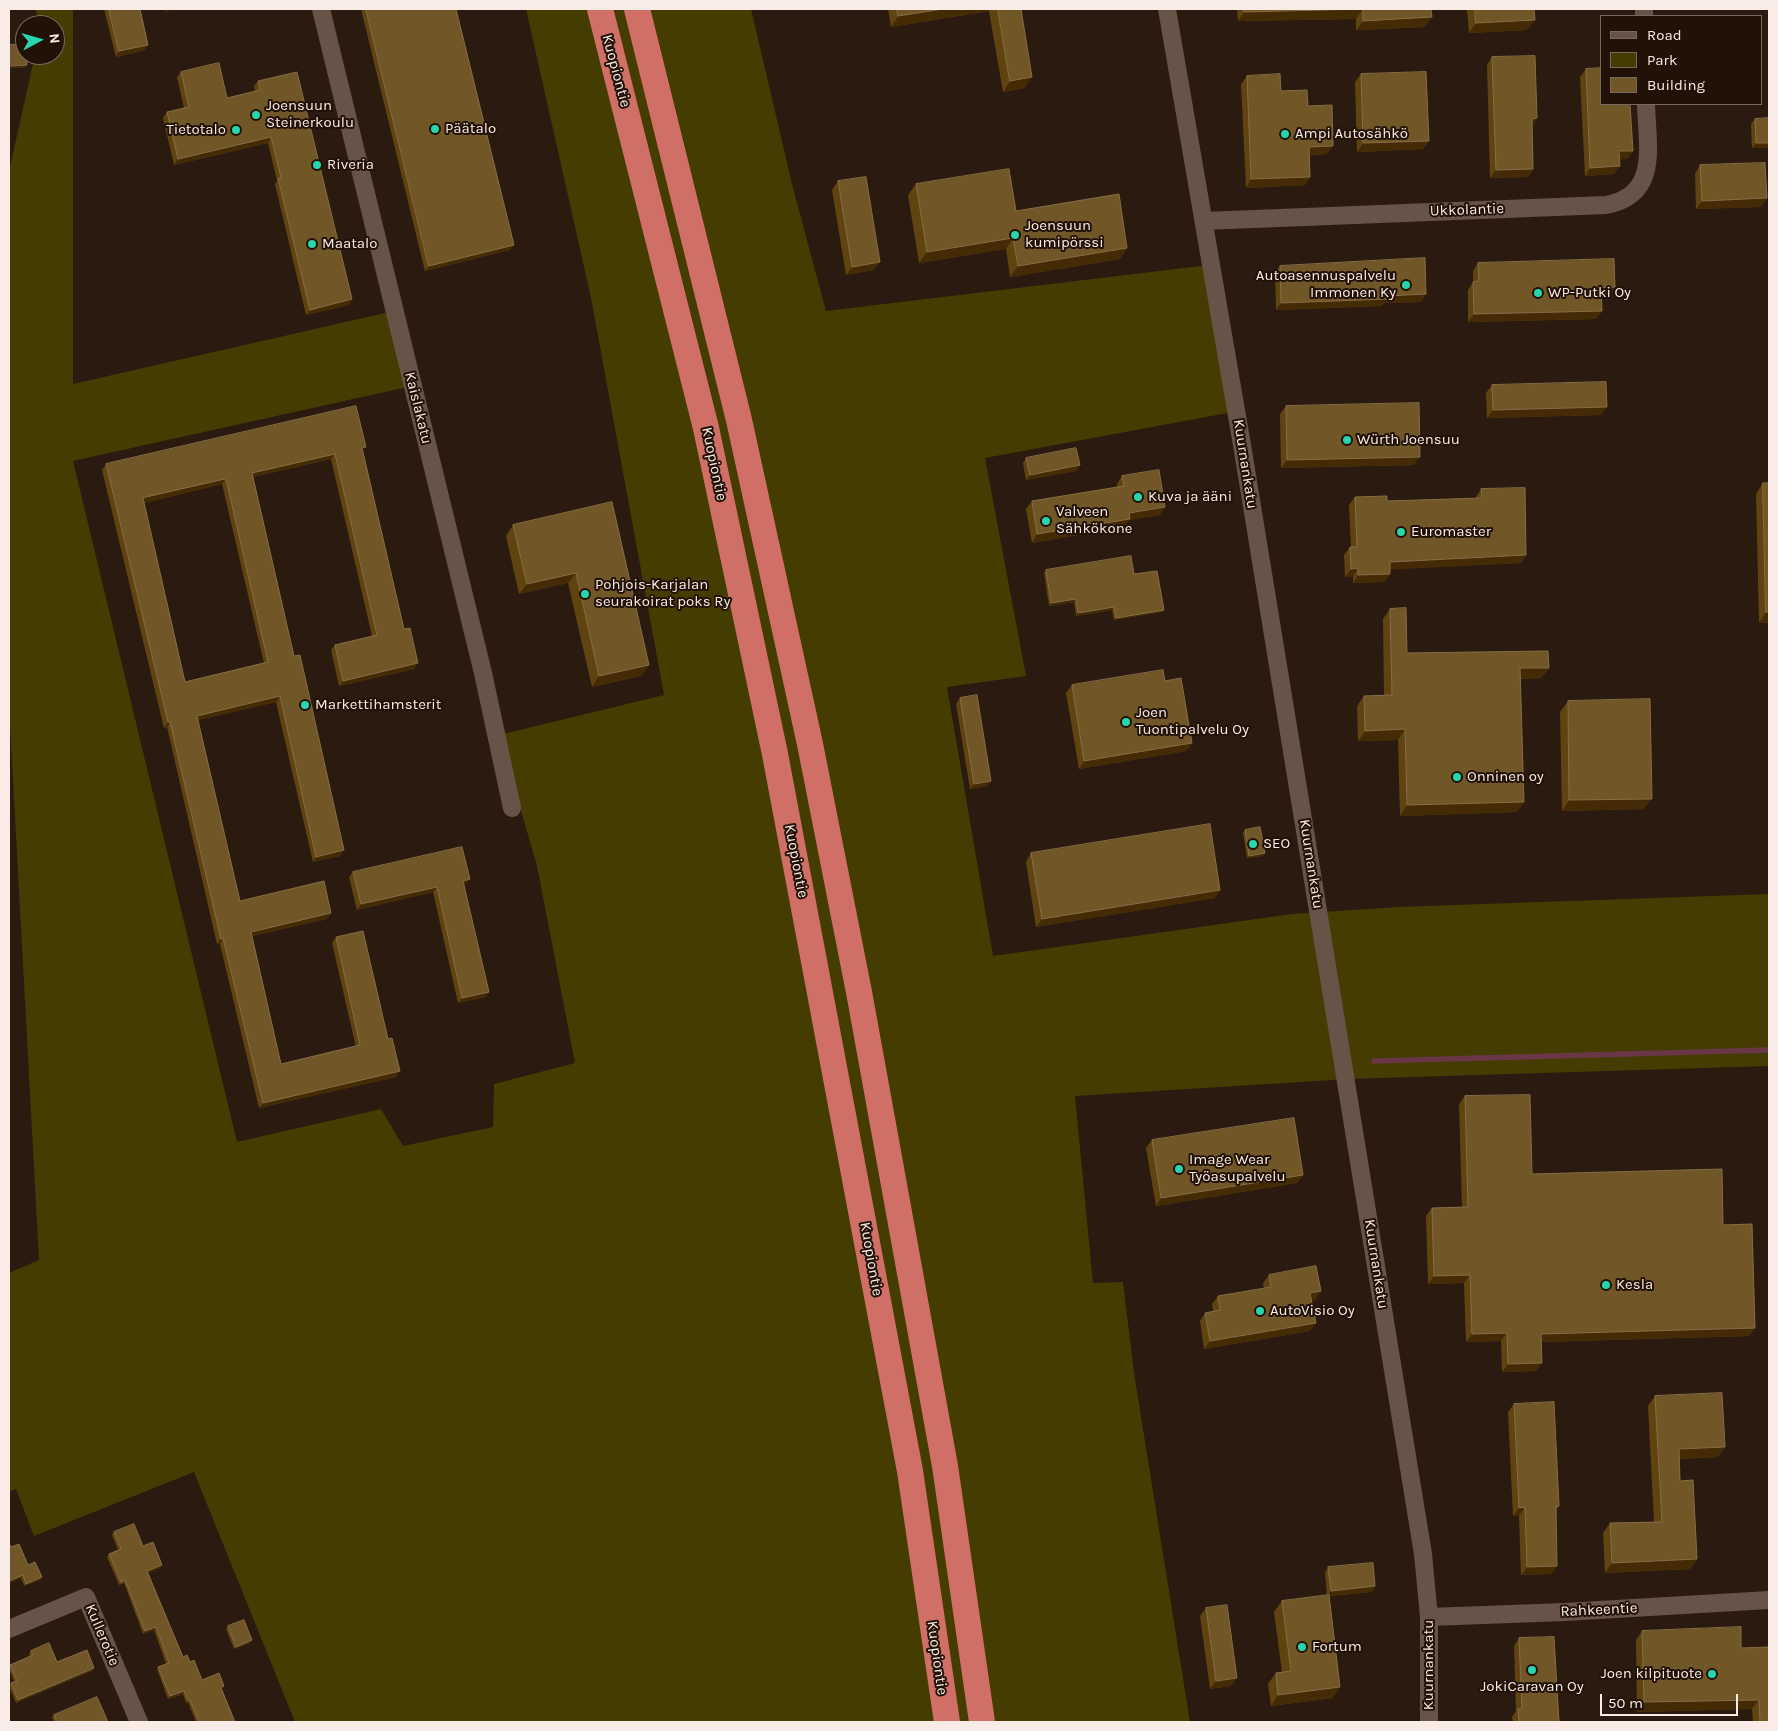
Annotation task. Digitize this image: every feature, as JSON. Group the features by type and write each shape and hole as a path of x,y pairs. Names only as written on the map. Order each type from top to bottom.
{"highway":[{"name":"Kuopiontie","path":"600,9 706,428 775,754 910,1472 947,1722"},
{"path":"636,9 739,420 810,744 859,992 945,1466 982,1722"}],"street":[{"name":"Kaislakatu","path":"321,9 483,673 512,808"},
{"name":"Kuurnankatu","path":"1166,9 1204,221 1422,1554 1429,1617 1429,1722"},
{"name":"Ukkolantie","path":"1204,221 1606,205 1622,202 1636,193 1645,176 1647,160 1646,105"},
{"name":"Kullerotie","path":"9,1629 86,1597 139,1722"},
{"name":"Rahkeentie","path":"1429,1617 1565,1612 1769,1600"}],"green space":[{"path":"35,9 73,9 73,384 394,311 412,386 73,461 237,1142 381,1109 403,1146 493,1127 494,1084 575,1063 537,866 499,735 664,695 591,298 526,9 751,9 793,188 826,311 1209,265 1233,412 985,458 1026,676 947,687 993,956 1292,914 1398,907 1769,894 1769,1066 1349,1079 1075,1096 1093,1283 1123,1282 1134,1373 1190,1722 295,1722 194,1472 34,1536 16,1489 9,1492 9,1273 39,1260 9,706 9,171 33,65 65,65 65,15 37,15"}],"building":[{"path":"109,9 140,9 148,45 119,51"},
{"name":"Päätalo","path":"366,9 456,9 514,245 429,266"},
{"path":"897,9 943,9 898,16"},
{"path":"998,9 1021,9 1032,77 1010,81"},
{"path":"1244,9 1363,9 1244,12"},
{"path":"1363,9 1431,9 1432,17 1363,21"},
{"path":"1475,9 1534,9 1535,20 1476,23"},
{"path":"9,45 15,45 15,65 27,65 9,66"},
{"path":"1535,56 1537,118 1532,119 1533,169 1496,170 1492,57"},
{"path":"219,63 227,98 260,90 258,81 297,72 352,299 310,310 278,178 281,178 271,137 178,159 167,112 189,107 181,72"},
{"path":"1600,68 1600,105 1630,105 1633,151 1619,151 1620,166 1590,168 1586,69"},
{"path":"1426,72 1429,141 1363,143 1361,74"},
{"name":"Ampi Autosähkö","path":"1280,74 1281,91 1307,90 1308,106 1332,105 1333,146 1309,147 1310,177 1251,179 1247,76"},
{"path":"1769,118 1769,143 1756,143 1755,119"},
{"path":"1765,163 1767,198 1702,201 1700,165"},
{"name":"Joensuun kumipörssi","path":"1009,169 1016,211 1119,194 1127,248 1018,266 1013,238 927,252 916,184"},
{"path":"866,177 880,262 852,267 838,181"},
{"path":"1425,258 1426,294 1387,296 1387,299 1281,303 1280,266"},
{"name":"WP-Putki Oy","path":"1614,259 1615,287 1601,288 1602,311 1474,314 1473,282 1479,281 1478,263"},
{"path":"1606,382 1607,407 1493,410 1492,385"},
{"name":"Würth Joensuu","path":"1419,403 1420,457 1287,460 1286,406"},
{"path":"356,406 366,447 362,448 404,629 410,628 418,663 343,681 335,645 377,635 335,454 252,473 294,656 300,655 344,850 316,857 280,696 197,716 240,901 324,881 331,913 251,932 281,1064 360,1045 336,937 363,931 388,1039 392,1038 400,1071 263,1103 223,938 221,939 106,464","holes":["226,479 268,662 185,682 143,498"]},
{"path":"1076,448 1080,465 1030,475 1026,458"},
{"path":"1159,470 1165,507 1129,513 1130,519 1037,534 1032,501 1124,486 1122,476"},
{"path":"1763,483 1769,483 1769,612 1766,612"},
{"path":"1525,488 1526,555 1390,562 1390,574 1358,575 1358,568 1351,569 1350,547 1357,547 1355,497 1387,496 1387,501 1482,498 1481,489"},
{"path":"612,502 649,665 599,676 576,573 527,584 513,525"},
{"path":"1131,556 1134,574 1157,571 1164,610 1116,618 1114,607 1078,613 1076,599 1051,603 1046,570"},
{"path":"1406,608 1407,653 1548,651 1549,668 1520,668 1524,802 1407,805 1405,729 1365,731 1364,696 1392,695 1390,609"},
{"name":"Joen Tuontipalvelu Oy","path":"1163,670 1165,681 1181,678 1192,743 1084,761 1072,685"},
{"path":"977,695 991,781 974,784 960,698"},
{"path":"1650,699 1652,799 1569,800 1568,701"},
{"path":"1210,824 1220,890 1042,919 1031,853"},
{"name":"SEO","path":"1260,827 1265,853 1249,856 1245,830"},
{"path":"462,847 470,879 463,881 489,992 462,998 437,887 361,904 353,872"},
{"name":"Kesla","path":"1530,1095 1532,1174 1722,1169 1723,1225 1752,1224 1755,1328 1541,1334 1542,1363 1508,1364 1507,1333 1472,1334 1470,1275 1434,1276 1432,1208 1468,1207 1465,1096"},
{"path":"1294,1118 1303,1175 1161,1198 1152,1140"},
{"name":"AutoVisio Oy","path":"1316,1266 1321,1291 1310,1293 1316,1323 1210,1341 1205,1313 1220,1310 1218,1296 1271,1287 1269,1275"},
{"path":"1722,1393 1725,1447 1679,1449 1680,1481 1693,1480 1697,1559 1612,1563 1610,1523 1662,1522 1655,1396"},
{"path":"1554,1402 1559,1506 1556,1506 1557,1566 1527,1567 1525,1507 1519,1508 1514,1404"},
{"path":"134,1524 143,1546 153,1542 162,1565 147,1571 183,1657 187,1655 190,1662 194,1660 202,1680 219,1673 224,1686 221,1688 235,1722 199,1722 184,1691 170,1696 158,1667 169,1663 156,1627 145,1631 125,1580 121,1582 109,1554 121,1549 114,1532"},
{"path":"9,1543 11,1547 19,1544 28,1565 35,1562 42,1577 26,1584 23,1575 9,1581"},
{"path":"1373,1563 1375,1586 1331,1591 1328,1567"},
{"name":"Fortum","path":"1329,1595 1340,1687 1278,1695 1276,1673 1291,1671 1282,1601"},
{"path":"1227,1605 1237,1678 1216,1681 1206,1608"},
{"path":"244,1620 252,1640 236,1647 228,1626"},
{"path":"1741,1627 1741,1648 1769,1647 1769,1722 1760,1722 1759,1700 1644,1702 1642,1631"},
{"path":"1554,1637 1559,1722 1519,1722 1518,1709 1522,1708 1519,1638"},
{"path":"49,1643 57,1662 87,1650 94,1668 18,1700 11,1683 17,1681 10,1665 33,1655 31,1651"},
{"path":"97,1697 108,1722 57,1722 54,1715"}],"waterway":[{"path":"1374,1061 1769,1050"}],"place":[{"name":"Joensuun Steinerkoulu","path":"256,115"},
{"name":"Päätalo","path":"435,129"},
{"name":"Tietotalo","path":"236,130"},
{"name":"Ampi Autosähkö","path":"1285,134"},
{"name":"Riveria","path":"317,165"},
{"name":"Joensuun kumipörssi","path":"1015,235"},
{"name":"Maatalo","path":"312,244"},
{"name":"Autoasennuspalvelu Immonen Ky","path":"1406,285"},
{"name":"WP-Putki Oy","path":"1538,293"},
{"name":"Würth Joensuu","path":"1347,440"},
{"name":"Kuva ja ääni","path":"1138,497"},
{"name":"Valveen Sähkökone","path":"1046,521"},
{"name":"Euromaster","path":"1401,532"},
{"name":"Pohjois-Karjalan seurakoirat poks Ry","path":"585,594"},
{"name":"Markettihamsterit","path":"305,705"},
{"name":"Joen Tuontipalvelu Oy","path":"1126,722"},
{"name":"Onninen oy","path":"1457,777"},
{"name":"SEO","path":"1253,844"},
{"name":"Image Wear Työasupalvelu","path":"1179,1169"},
{"name":"Kesla","path":"1606,1285"},
{"name":"AutoVisio Oy","path":"1260,1311"},
{"name":"Fortum","path":"1302,1647"},
{"name":"JokiCaravan Oy","path":"1532,1670"},
{"name":"Joen kilpituote","path":"1712,1674"}]}
